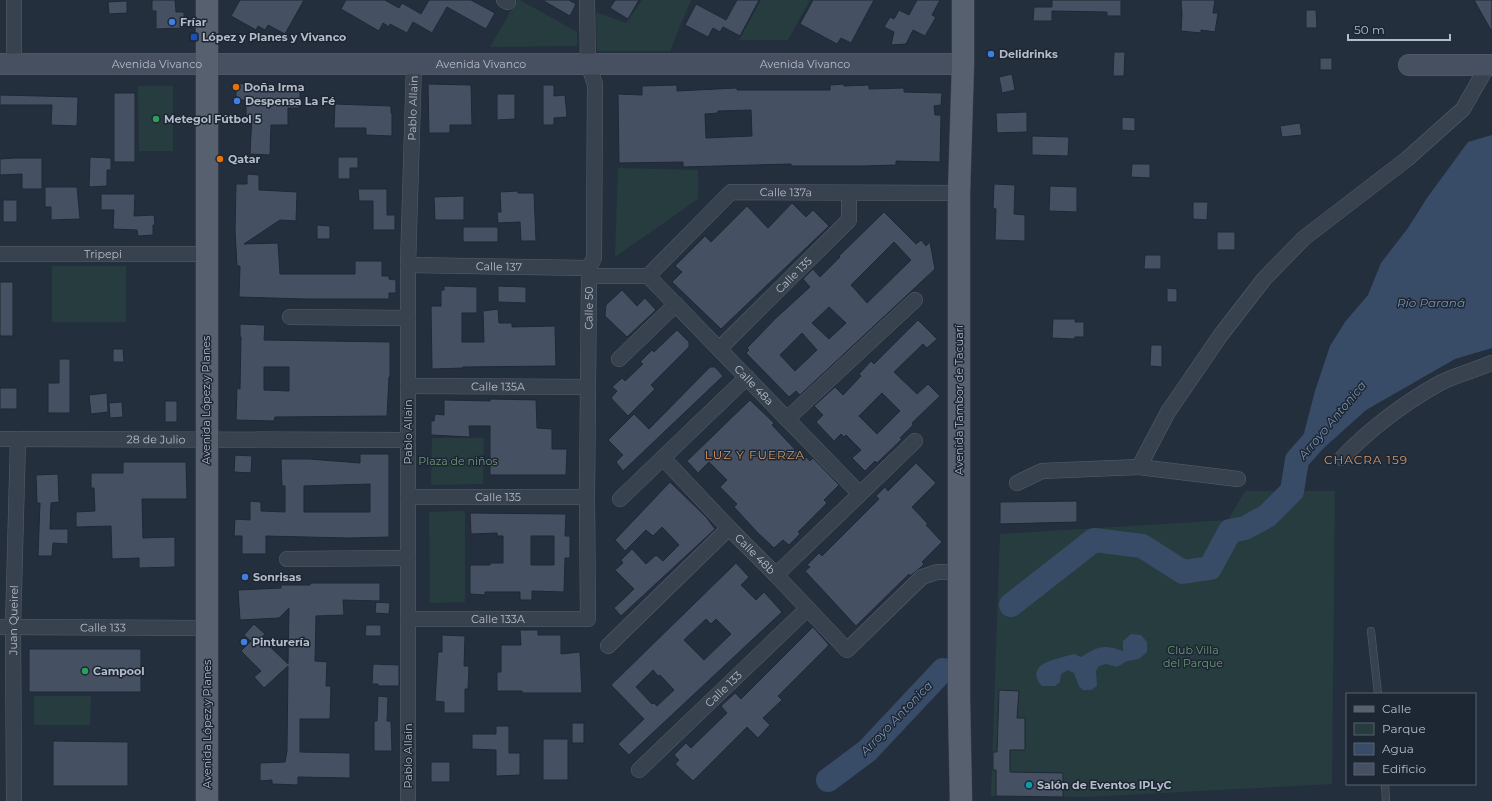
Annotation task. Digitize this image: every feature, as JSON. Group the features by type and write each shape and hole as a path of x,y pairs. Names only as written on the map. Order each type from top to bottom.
{"main road":[{"name":"Avenida López y Planes","path":"207,0 207,801"},
{"name":"Avenida Tambor de Tacuarí","path":"961,801 959,700 959,193 963,64 963,0"},
{"name":"Avenida Vivanco","path":"7,64 963,64"},
{"path":"1409,65 1490,65"}],"street":[{"path":"7,64 14,0"},
{"name":"Calle 50","path":"587,0 588,64 595,84 594,258 589,272 587,497 588,619"},
{"name":"Pablo Allain","path":"408,801 408,265 414,64"},
{"path":"1139,467 1168,412 1220,336 1264,279 1304,238 1407,159 1463,109 1490,65"},
{"name":"Calle 137a","path":"648,276 731,192 959,193"},
{"name":"Calle 135","path":"719,349 849,220 849,193"},
{"name":"Tripepi","path":"0,254 206,254"},
{"name":"Calle 137","path":"408,265 589,272 648,276"},
{"name":"Calle 48a","path":"648,276 860,494"},
{"path":"787,419 915,300"},
{"path":"619,359 676,304"},
{"path":"290,317 408,318"},
{"path":"1342,458 1363,436 1396,411 1441,383 1492,363"},
{"path":"620,499 746,377"},
{"name":"Calle 135A","path":"408,386 588,387"},
{"name":"28 de Julio","path":"0,439 408,440"},
{"name":"Juan Queirel","path":"14,801 7,627 18,439"},
{"path":"776,575 915,441"},
{"name":"Calle 48b","path":"663,458 847,650 922,577 938,572 959,572"},
{"path":"1017,483 1042,471 1139,467 1238,479"},
{"name":"Calle 135","path":"408,497 587,497"},
{"path":"608,646 729,528"},
{"path":"287,559 408,558"},
{"name":"Calle 133","path":"639,770 807,609"},
{"name":"Calle 133A","path":"408,619 588,619"},
{"name":"Calle 133","path":"7,627 206,628"}],"lane":[{"path":"1371,631 1378,693"},
{"path":"1385,785 1386,801"}],"green space":[{"path":"517,0 520,0 577,32 577,46 490,47"},
{"path":"642,0 691,0 670,51 597,51 596,12 626,23"},
{"path":"761,0 810,0 788,40 739,40"},
{"name":"Metegol Fútbol 5","path":"138,86 173,86 173,151 139,151"},
{"path":"618,168 698,170 698,199 615,257"},
{"path":"52,266 126,266 126,322 52,322"},
{"name":"Plaza de niños","path":"432,438 484,438 483,484 431,485"},
{"name":"Club Villa del Parque","path":"1245,491 1335,491 1332,784 1086,797 991,796 1000,534 1228,520"},
{"path":"465,511 465,602 430,603 429,512"},
{"path":"34,696 91,696 90,725 34,725"}],"water":[{"name":"Río Paraná","path":"1492,135 1492,348 1455,359 1366,410 1316,455 1297,460 1315,391 1330,346 1345,322 1368,295 1381,263 1408,228 1427,198 1468,142"},
{"path":"1131,634 1141,635 1147,642 1147,652 1139,659 1127,661 1117,667 1106,664 1099,666 1096,671 1097,686 1091,690 1083,690 1079,686 1074,673 1068,670 1061,674 1060,682 1055,686 1042,686 1037,678 1037,672 1040,667 1052,660 1074,654 1081,657 1092,650 1101,647 1110,647 1123,651 1123,641"}],"building":[{"path":"152,0 175,0 176,12 184,12 184,28 156,29 156,11 152,11"},
{"path":"240,0 304,0 285,34 268,25 265,30 258,26 256,30 231,16"},
{"path":"346,0 385,0 399,8 402,3 421,14 429,0 471,0 495,13 486,29 447,7 432,33 413,22 407,33 390,24 389,27 383,23 379,31 341,9"},
{"path":"542,0 569,0 576,4 570,16"},
{"path":"615,0 639,0 628,19 610,8"},
{"path":"737,0 759,0 740,36 723,27 720,32 713,28 708,37 685,25 696,4 726,20"},
{"path":"813,0 874,0 851,43 841,38 837,44 800,24"},
{"path":"917,0 940,0 932,15 936,17 925,36 913,30 906,44 891,45 894,32 884,27 890,17 894,19 899,10 909,15"},
{"path":"1052,0 1121,0 1121,16 1107,16 1107,12 1052,11 1052,21 1033,21 1034,7 1052,7"},
{"path":"1181,0 1215,0 1213,13 1218,13 1215,32 1201,30 1201,33 1181,31"},
{"path":"1474,0 1492,0 1492,32"},
{"path":"127,1 127,13 109,14 108,2"},
{"path":"1306,10 1316,10 1317,28 1306,28"},
{"path":"1114,52 1125,52 1124,76 1113,76"},
{"path":"1320,58 1332,58 1332,70 1320,70"},
{"path":"1012,74 1015,90 1002,93 999,77"},
{"path":"259,83 259,91 280,91 280,84 300,84 300,108 288,108 288,125 271,125 270,155 250,154 252,116 246,116 246,100 236,100 236,84"},
{"path":"428,84 471,85 472,125 450,125 450,133 429,133"},
{"path":"543,85 554,85 554,96 565,95 567,117 554,118 554,125 543,125"},
{"path":"677,85 677,91 737,88 737,90 830,90 830,85 869,85 869,89 904,88 904,92 942,93 941,105 934,106 935,115 941,115 940,162 896,161 896,165 864,166 791,166 791,164 683,167 683,162 619,163 618,94 642,95 642,86","holes":["751,110 752,136 706,138 705,114 718,113 718,111"]},
{"path":"114,93 135,93 135,162 114,162"},
{"path":"497,94 515,94 515,119 497,120"},
{"path":"0,95 78,97 77,126 51,125 52,105 0,105"},
{"path":"335,104 391,106 392,136 366,135 366,128 334,128"},
{"path":"1027,112 1027,132 997,133 996,113"},
{"path":"1122,117 1135,118 1135,131 1122,130"},
{"path":"1300,123 1302,135 1282,137 1280,126"},
{"path":"1032,136 1069,137 1068,156 1032,155"},
{"path":"90,157 111,158 111,170 107,170 107,186 89,187"},
{"path":"338,157 358,157 358,168 350,168 350,179 338,179"},
{"path":"42,158 42,189 22,189 22,174 0,175 0,159"},
{"path":"1132,164 1150,164 1150,178 1131,177"},
{"path":"247,174 259,175 259,190 297,192 296,221 280,220 244,244 278,243 280,274 355,274 355,261 382,261 382,276 389,276 389,279 396,280 396,293 389,293 389,299 239,297 240,266 237,266 235,231 236,184 247,184"},
{"path":"994,184 1015,185 1014,214 1025,215 1025,241 995,240 996,209 993,208"},
{"path":"1050,186 1077,187 1077,212 1049,211"},
{"path":"45,187 77,187 80,219 51,220 51,207 45,207"},
{"path":"358,189 387,189 387,215 395,215 395,230 373,230 373,201 359,201"},
{"path":"518,191 518,193 534,193 536,241 521,241 520,222 498,223 497,212 501,212 500,192"},
{"path":"101,194 135,194 134,216 154,215 155,225 153,225 153,235 138,236 137,230 113,229 114,210 101,210"},
{"path":"464,196 464,220 435,220 434,197"},
{"path":"3,200 17,200 17,222 3,222"},
{"path":"1193,202 1208,202 1207,220 1193,219"},
{"path":"792,203 806,217 813,210 829,226 721,329 672,282 682,272 675,266 705,236 711,242 747,206 768,228"},
{"path":"884,212 916,244 921,240 926,246 930,242 935,269 800,395 796,391 789,397 746,353 749,350 747,348 776,318 810,287 803,279 813,269 820,277 840,257 839,256","holes":["894,242 911,260 867,303 851,285","829,307 846,323 829,339 812,323","802,333 817,350 795,371 780,355"]},
{"path":"317,225 330,226 330,239 317,239"},
{"path":"463,227 498,227 498,242 463,242"},
{"path":"1217,232 1235,232 1235,250 1217,250"},
{"path":"1145,255 1161,255 1161,269 1144,269"},
{"path":"0,282 13,282 13,336 0,336"},
{"path":"444,286 477,287 477,313 462,313 462,342 484,342 483,311 498,309 499,323 512,323 512,327 555,326 556,366 463,367 432,369 431,306 441,306 441,290 444,290"},
{"path":"498,286 526,287 526,303 498,302"},
{"path":"1167,288 1177,289 1177,302 1167,302"},
{"path":"622,290 637,306 645,298 656,310 627,337 605,316 606,305"},
{"path":"1053,319 1075,319 1075,322 1084,322 1084,337 1075,337 1074,339 1052,338"},
{"path":"918,320 937,339 927,348 923,344 894,372 917,394 928,384 940,396 912,423 913,425 900,438 902,439 877,463 875,461 865,471 852,458 861,450 846,435 844,437 841,434 834,441 816,422 823,415 814,406 835,387 843,395 861,376 859,374 871,361 874,364","holes":["882,393 900,411 877,434 859,416"]},
{"path":"240,324 265,325 264,340 390,342 390,377 387,416 275,417 274,421 236,420 237,388 240,389","holes":["264,367 289,367 289,391 264,390"]},
{"path":"677,330 689,342 689,347 651,385 655,389 628,416 611,398 617,391 612,387 622,378 625,381 643,364 640,362 652,350 654,352"},
{"path":"1151,345 1162,345 1162,367 1150,366"},
{"path":"113,349 123,349 124,362 113,362"},
{"path":"59,359 70,359 70,413 48,413 48,383 59,383"},
{"path":"710,367 715,367 723,376 623,471 616,462 623,455 608,440 634,414 649,429"},
{"path":"0,388 17,388 17,409 0,409"},
{"path":"107,393 108,412 91,414 89,395"},
{"path":"490,399 536,400 537,428 552,429 552,449 567,449 566,475 490,475 490,426 469,426 470,437 431,435 431,421 434,421 435,414 444,415 444,400 490,401"},
{"path":"750,400 774,423 772,425 804,459 806,457 810,461 813,458 839,485 824,500 827,503 798,532 800,534 789,545 783,540 774,548 757,532 734,507 737,504 720,487 727,480 709,462 698,473 687,461"},
{"path":"165,401 177,401 177,422 165,422"},
{"path":"122,402 123,417 110,418 109,403"},
{"path":"360,454 389,454 389,537 349,538 266,536 266,554 242,554 242,536 234,536 235,519 250,520 250,501 261,502 261,511 285,512 285,486 282,486 281,459 309,459 360,463","holes":["370,484 370,512 304,512 304,486"]},
{"path":"235,455 252,456 251,473 234,472"},
{"path":"123,462 186,462 187,499 142,499 143,538 175,537 175,567 139,568 139,558 112,559 111,526 76,527 76,512 95,511 94,488 91,488 91,473 123,473"},
{"path":"916,463 936,483 912,507 942,542 922,562 924,564 920,568 910,576 909,574 856,626 805,571 810,567 807,565 819,553 822,556 879,499 876,496 885,487 888,491"},
{"path":"58,474 59,502 51,503 50,529 68,529 68,544 53,543 52,556 38,556 40,503 37,503 36,475"},
{"path":"670,482 706,517 715,529 621,616 614,608 634,589 615,570 623,563 621,560 632,549 646,564 656,555 663,561 679,545 662,527 653,536 646,530 625,551 615,540"},
{"path":"1077,501 1077,522 1000,524 1000,502"},
{"path":"470,513 566,514 565,536 570,536 570,558 565,558 564,592 532,591 532,600 520,600 520,592 485,592 485,595 470,594 470,565 490,565 490,563 503,563 503,536 497,536 497,533 471,534","holes":["531,536 554,536 554,565 531,565"]},
{"path":"736,563 749,577 741,585 756,600 764,592 782,612 629,755 618,744 644,719 611,685","holes":["706,619 711,624 716,619 731,634 704,660 684,640","653,670 658,676 660,675 674,690 657,706 654,703 652,704 636,687"]},
{"path":"310,583 380,583 380,601 343,600 344,615 316,616 315,661 327,662 326,686 331,686 330,719 300,719 300,752 350,753 350,778 298,777 298,785 272,784 272,780 260,781 260,763 285,762 287,751 288,666 264,688 254,677 261,671 241,651 251,641 244,635 254,624 265,634 261,638 288,664 289,608 279,618 240,620 238,590 281,588 281,585 310,585"},
{"path":"376,602 390,603 389,614 375,613"},
{"path":"366,625 381,625 381,636 365,636"},
{"path":"813,627 829,645 778,696 782,700 763,718 770,725 758,738 747,727 693,781 675,764 679,760 674,755 686,743 691,748 727,713 721,706 735,693 741,699"},
{"path":"520,630 538,630 538,635 561,635 561,654 580,652 582,693 522,693 522,691 497,691 497,672 501,672 501,645 521,645"},
{"path":"442,635 465,636 464,666 469,666 468,689 465,689 465,713 444,713 444,702 435,701 438,652 442,652"},
{"name":"Campool","path":"29,649 141,649 141,692 29,692"},
{"path":"373,664 399,665 399,686 378,686 378,684 372,684"},
{"path":"999,690 1019,691 1017,718 1025,718 1025,750 1010,750 1010,772 1063,773 1063,797 996,796 996,770 993,770 993,752 997,752"},
{"path":"378,696 388,697 387,721 391,721 392,751 374,751 374,721 377,721"},
{"path":"572,723 584,723 584,743 572,743"},
{"path":"496,726 509,726 509,753 520,753 520,775 496,776 496,750 472,749 472,734 496,734"},
{"path":"543,739 568,739 568,780 543,780"},
{"path":"53,741 128,742 128,786 53,786"},
{"path":"431,762 450,762 450,782 431,782"}],"waterway":[{"name":"Arroyo Antonica","path":"1011,605 1094,540 1142,546 1183,572 1210,568 1230,531 1245,528 1267,516 1292,491 1297,460 1319,435"},
{"name":"Arroyo Antonica","path":"828,780 867,751 943,670"}],"place":[{"name":"Fríar","path":"172,22"},
{"name":"López y Planes y Vivanco","path":"194,37"},
{"name":"Delidrinks","path":"991,54"},
{"name":"Doña Irma","path":"236,87"},
{"name":"Despensa La Fé","path":"237,101"},
{"name":"Metegol Fútbol 5","path":"156,119"},
{"name":"Qatar","path":"220,159"},
{"name":"Sonrisas","path":"245,577"},
{"name":"Pinturería","path":"244,642"},
{"name":"Campool","path":"85,671"},
{"name":"Salón de Eventos IPLyC","path":"1029,785"}],"district":[{"name":"LUZ Y FUERZA","path":"755,454"},
{"name":"CHACRA 159","path":"1366,459"}]}
